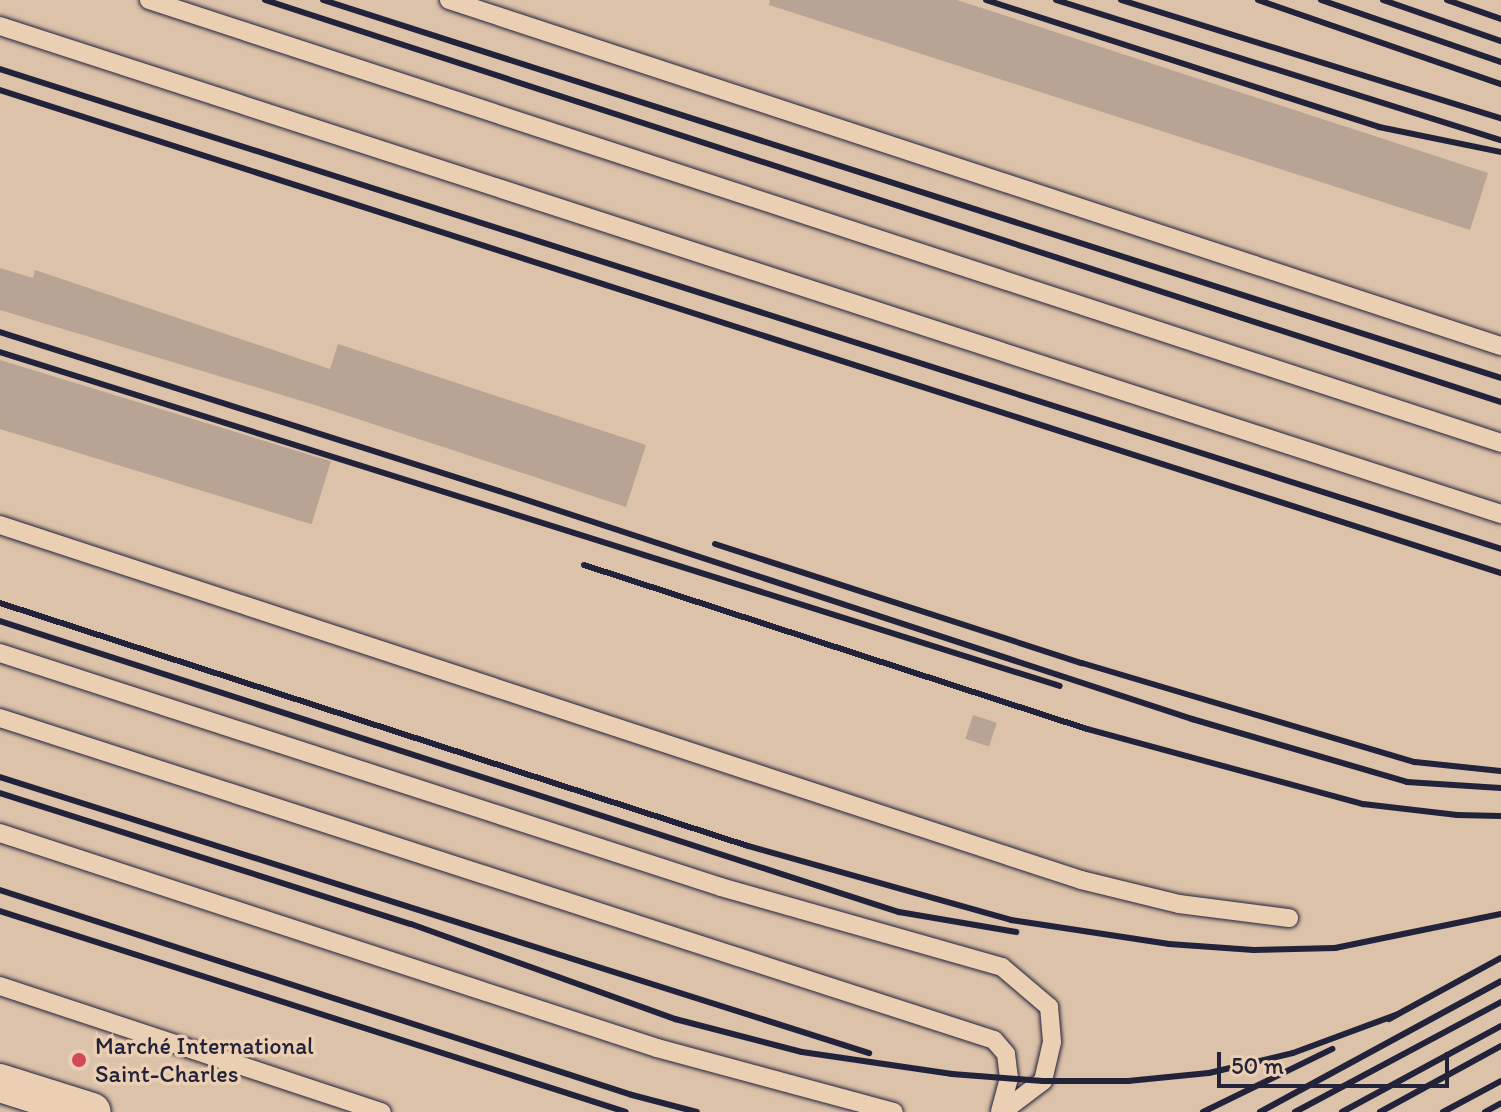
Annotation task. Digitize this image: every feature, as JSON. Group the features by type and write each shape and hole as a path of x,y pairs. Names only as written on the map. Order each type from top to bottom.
{"street":[{"path":"0,1083 92,1112"}],"lane":[{"path":"149,0 1501,443"},
{"path":"449,0 1501,346"},
{"path":"0,26 1501,514"},
{"path":"0,525 1081,880 1179,904 1289,918"},
{"path":"0,653 721,887 1002,967 1049,1007 1052,1042 1043,1081 1001,1112"},
{"path":"0,718 994,1040 1006,1054 1009,1078 1001,1112"},
{"path":"0,833 657,1048 894,1112"},
{"path":"0,986 382,1112"}],"shaded area":[{"path":"0,0 1501,0 1501,1112 0,1112"}],"building":[{"path":"770,0 957,0 1488,173 1470,230 769,5"},
{"path":"0,268 33,278 35,270 330,369 338,344 646,445 626,507 315,405 0,310"},
{"path":"0,360 331,461 312,524 0,429"},
{"path":"973,715 997,723 989,747 965,739"}],"railway":[{"path":"265,0 1501,402"},
{"path":"323,0 1501,378"},
{"path":"986,0 1379,127 1501,152"},
{"path":"1056,0 1501,140"},
{"path":"1121,0 1501,118"},
{"path":"1258,0 1501,84"},
{"path":"1321,0 1501,62"},
{"path":"1383,0 1501,41"},
{"path":"1447,0 1501,19"},
{"path":"0,69 1501,549"},
{"path":"0,90 1501,573"},
{"path":"0,332 499,491 1192,719 1407,782 1501,788"},
{"path":"0,352 1060,686"},
{"path":"715,544 1082,663 1415,762 1501,771"},
{"path":"584,565 1087,729 1363,804 1457,815 1501,816"},
{"path":"0,603 748,846 1011,920 1169,944 1254,950 1335,948 1501,914"},
{"path":"0,621 899,912 1016,932"},
{"path":"0,777 869,1053"},
{"path":"0,793 411,924 675,1019 802,1052 952,1074 1043,1081 1128,1081 1209,1073 1293,1053 1396,1015"},
{"path":"0,890 632,1095 697,1112"},
{"path":"0,911 626,1112"},
{"path":"1389,1019 1501,958"},
{"path":"1260,1112 1501,981"},
{"path":"1295,1112 1501,1002"},
{"path":"1342,1112 1501,1026"},
{"path":"1380,1112 1501,1046"},
{"path":"1203,1112 1332,1049"},
{"path":"1443,1112 1501,1081"},
{"path":"1485,1112 1501,1103"}],"place":[{"name":"Marché International Saint-Charles","path":"79,1060"}]}
